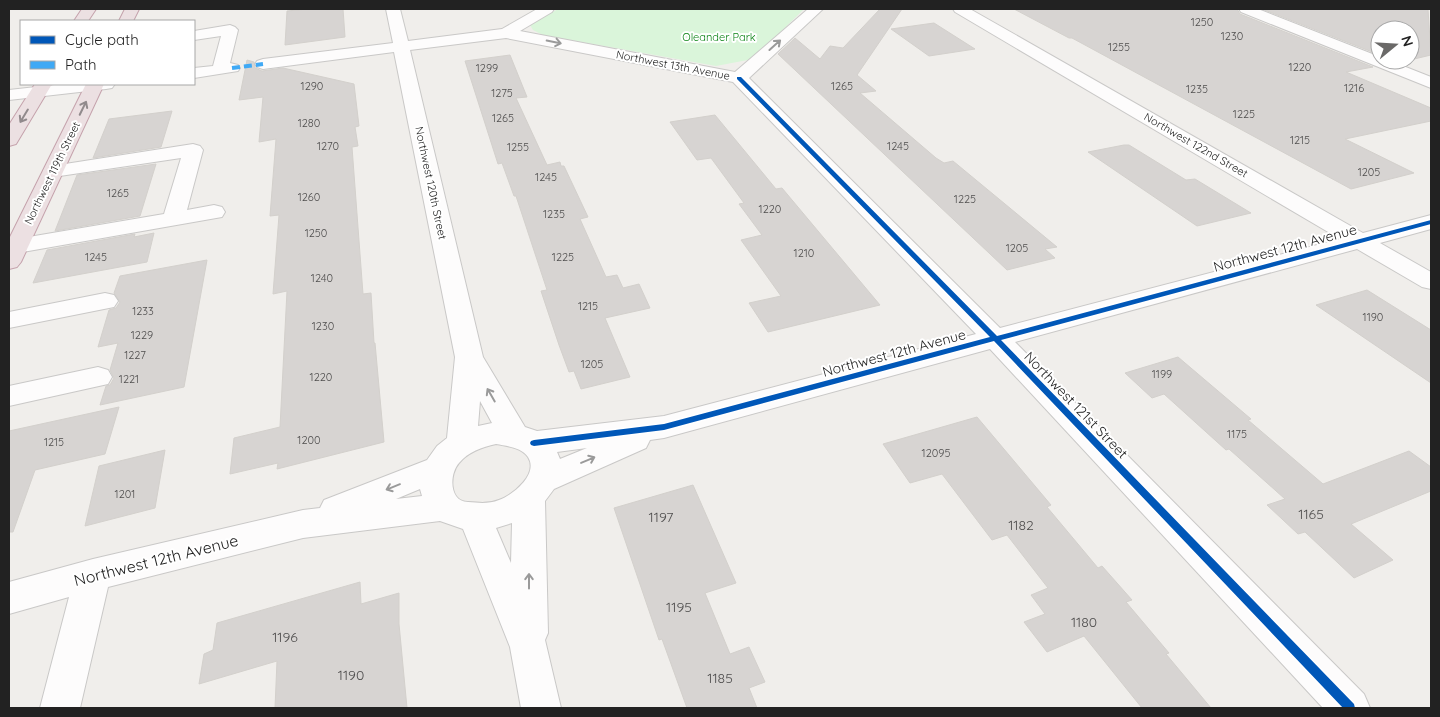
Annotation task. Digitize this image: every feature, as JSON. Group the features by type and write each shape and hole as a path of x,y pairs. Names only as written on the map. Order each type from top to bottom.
{"highway":[{"path":"82,20 88,9"},
{"name":"Northwest 119th Street","path":"13,254 97,85"},
{"path":"9,140 41,88"}],"street":[{"name":"Northwest 120th Street","path":"394,9 468,358 462,444"},
{"name":"Northwest 13th Avenue","path":"506,33 547,9"},
{"name":"Northwest 13th Avenue","path":"263,64 506,33 739,78 816,9"},
{"name":"Northwest 122nd Street","path":"960,9 1431,282"},
{"path":"1246,9 1431,83"},
{"path":"195,35 230,30 226,69 195,73"},
{"name":"Northwest 121st Street","path":"739,78 996,339 1350,708"},
{"path":"9,95 41,88 84,85"},
{"path":"53,172 193,150 174,219"},
{"path":"13,254 214,212"},
{"name":"Northwest 12th Avenue","path":"524,438 664,427 1431,222"},
{"path":"9,320 105,302"},
{"name":"Northwest 120th Street","path":"468,358 524,438"},
{"path":"9,396 98,377"},
{"name":"Northwest 12th Avenue","path":"536,490 664,427"},
{"path":"460,512 503,513 513,510 536,490 546,473 546,459 539,447 524,438 496,433 479,436 462,444 448,455 438,468 435,482 437,495 460,512 529,647"},
{"name":"Northwest 12th Avenue","path":"9,598 93,575 303,524 438,468"},
{"path":"536,490 529,647 541,708"},
{"name":"Northwest 12th Avenue","path":"303,524 460,512"},
{"path":"60,708 93,575"}],"green space":[{"name":"Oleander Park","path":"558,9 804,9 753,59 716,66 543,35 533,30 530,25"}],"building":[{"path":"343,9 345,37 285,45 287,11"},
{"path":"880,9 902,9 857,75 876,91 860,93 936,158 944,163 953,161 1057,247 1045,249 1055,258 1007,270 778,54 795,38 820,59 830,46 843,48"},
{"path":"1014,9 1237,9 1240,14 1370,66 1370,68 1346,72 1431,108 1431,121 1345,139 1414,173 1351,189"},
{"path":"1262,9 1428,9 1431,55 1420,58 1420,20 1370,20 1370,51"},
{"path":"934,23 975,49 929,56 891,29"},
{"path":"510,55 527,97 516,98 547,165 560,162 561,166 564,166 588,217 580,219 606,277 617,275 623,288 639,284 650,308 605,318 630,377 581,389 574,371 569,372 541,291 547,290 516,196 514,196 502,163 498,164 465,61"},
{"path":"247,60 254,62 255,68 262,71 283,68 354,84 359,126 355,127 358,146 352,147 363,294 371,293 384,442 277,469 278,463 230,474 234,438 280,427 287,291 273,294 279,215 270,216 276,139 259,142 263,97 239,100"},
{"path":"172,111 161,147 93,158 109,119"},
{"path":"715,115 776,189 782,188 880,305 768,332 749,303 781,296 741,240 762,235 739,204 744,203 711,158 697,160 670,122"},
{"path":"1129,145 1186,180 1195,179 1251,213 1197,226 1088,152"},
{"path":"156,164 140,216 55,231 77,175"},
{"path":"154,233 147,262 33,283 47,250 135,234 134,237"},
{"path":"207,260 184,387 100,405 106,386 110,385 114,378 110,370 118,343 98,347 109,310 116,308 120,302 114,293 120,276"},
{"path":"1367,290 1431,330 1431,383 1316,305"},
{"path":"1178,357 1323,484 1409,451 1431,467 1431,491 1351,524 1393,560 1354,578 1305,532 1298,534 1267,505 1285,499 1229,449 1226,450 1164,394 1152,398 1125,373"},
{"path":"119,407 105,454 35,470 13,532 9,532 9,431"},
{"path":"977,417 1051,505 1047,507 1098,568 1102,566 1132,600 1126,602 1169,653 1166,654 1211,708 1142,708 1084,636 1047,652 1024,622 1045,614 1031,595 1048,588 1007,535 992,540 942,474 910,483 883,444"},
{"path":"165,450 155,508 85,526 99,466"},
{"path":"693,485 736,583 705,593 730,654 749,647 765,682 749,688 757,708 687,708 662,639 659,640 614,508"},
{"path":"360,582 361,604 399,593 399,624 407,708 275,708 277,661 199,684 204,654 213,650 217,623"}],"marked path":[{"path":"232,68 263,64"}],"cycle path":[{"path":"739,78 996,339 1350,708"},
{"path":"534,443 664,427 1431,222"}]}
